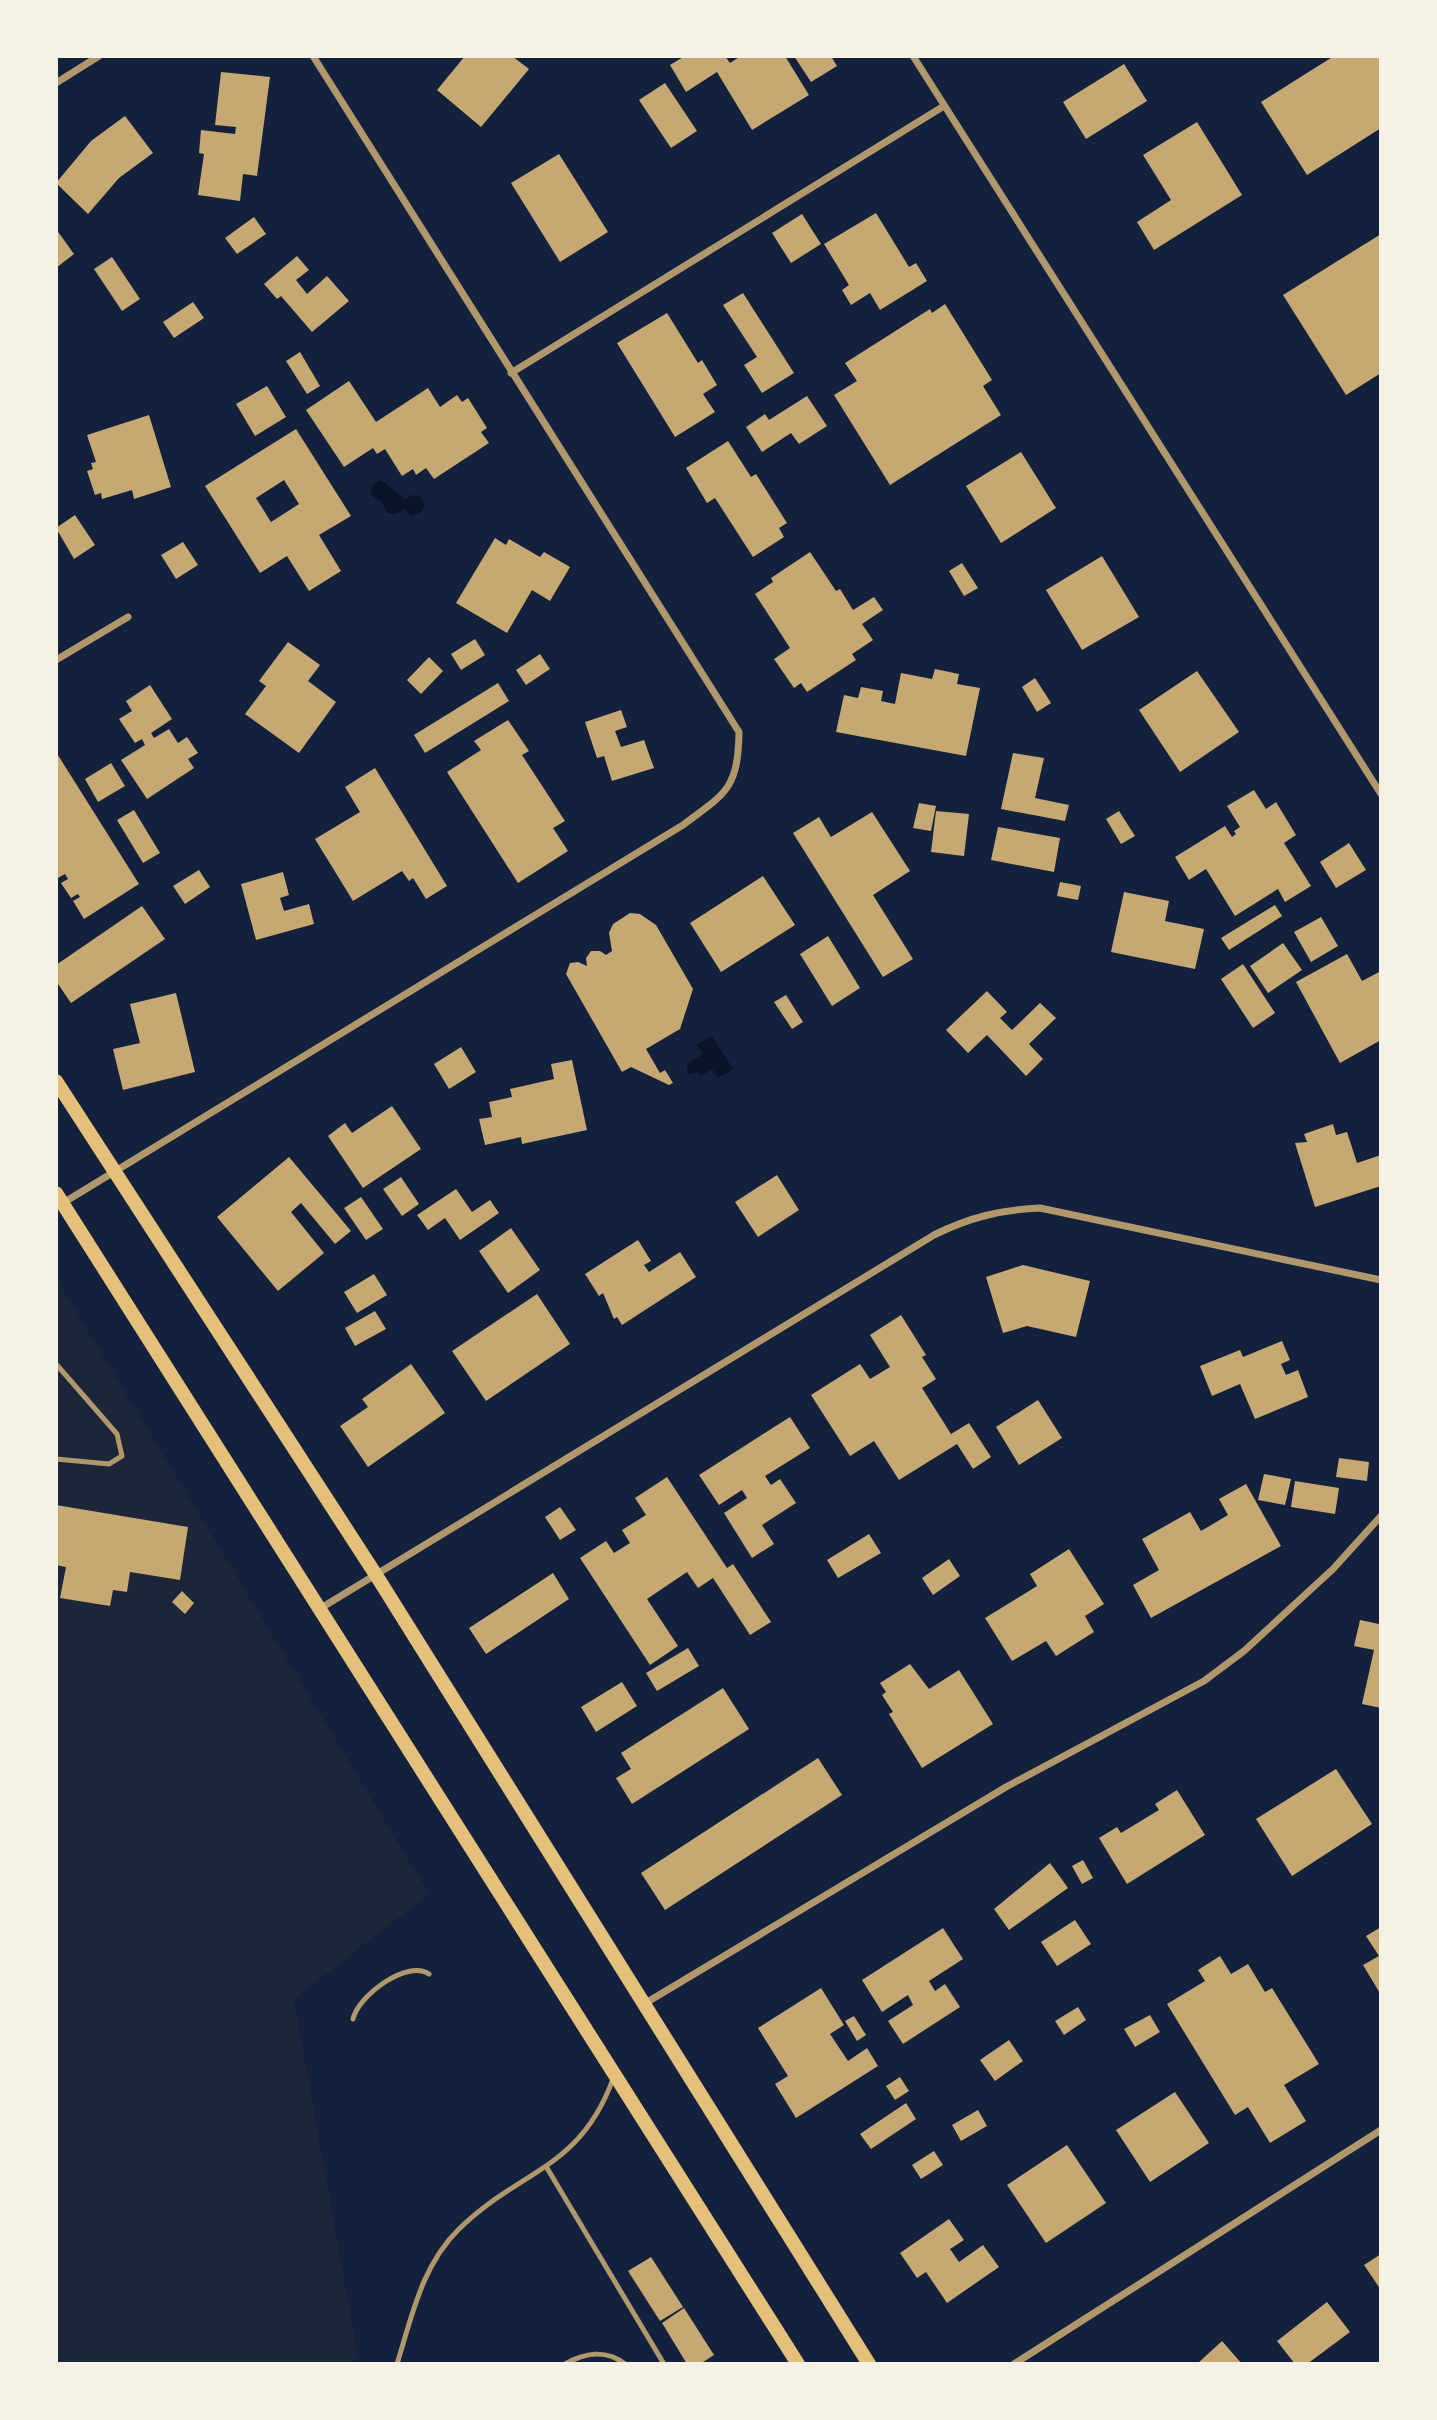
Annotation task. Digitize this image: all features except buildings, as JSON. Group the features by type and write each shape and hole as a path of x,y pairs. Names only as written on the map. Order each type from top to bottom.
{"main road":[{"path":"56,1081 376,1575 869,2364"},
{"path":"60,1198 798,2364"}],"street":[{"path":"56,83 99,56"},
{"path":"60,1198 114,1172 683,825 726,794 738,763 739,732 313,56"},
{"path":"913,56 1381,794"},
{"path":"511,373 944,106"},
{"path":"56,660 128,617"},
{"path":"321,1608 934,1235 963,1220 999,1211 1040,1208 1381,1280"},
{"path":"644,2005 1006,1787 1204,1681 1244,1651 1323,1578 1381,1516"},
{"path":"1014,2364 1381,2130"}],"lane":[{"path":"56,1364 117,1434 122,1456 109,1464 56,1459"},
{"path":"353,2019 356,2007 364,1997 406,1971 419,1969 429,1973"},
{"path":"397,2364 424,2276 457,2231 489,2203 547,2168 587,2129 603,2105 614,2076"},
{"path":"547,2168 664,2364"},
{"path":"565,2364 577,2357 594,2353 608,2355 625,2364"}],"shaded area":[{"path":"381,480 405,499 413,495 421,497 425,504 422,512 411,516 404,509 396,514 387,513 382,502 374,498 370,491 374,484"},
{"path":"712,1036 733,1069 718,1078 712,1069 701,1076 698,1072 688,1074 687,1064 703,1054 697,1045"},
{"path":"56,1278 429,1894 294,1999 357,2352 356,2364 56,2364"}]}
